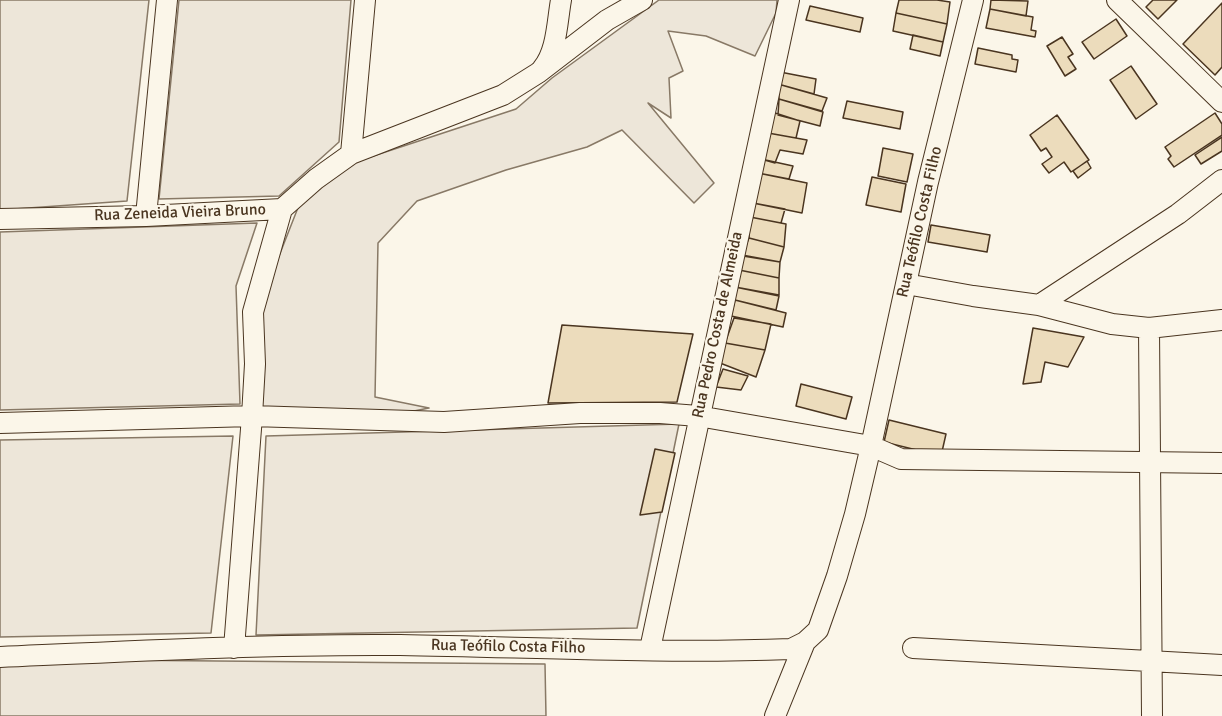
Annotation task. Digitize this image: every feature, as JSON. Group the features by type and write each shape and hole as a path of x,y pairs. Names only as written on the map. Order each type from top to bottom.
{"street":[{"path":"146,216 167,0"},
{"path":"351,154 364,0"},
{"path":"538,73 547,63 554,41 561,0"},
{"name":"Rua Zeneida Vieira Bruno","path":"0,219 146,216 282,209 316,179 351,154 503,95 538,73 607,20 642,0"},
{"name":"Rua Pedro Costa de Almeida","path":"650,650 698,416 789,0"},
{"name":"Rua Teófilo Costa Filho","path":"0,657 234,648 397,645 650,650 791,649 805,642 818,630 855,514 973,0"},
{"path":"1118,0 1222,102"},
{"path":"1039,305 1178,214 1222,180"},
{"path":"234,648 255,364 253,312 282,209"},
{"path":"906,284 1039,305 1112,324 1149,328 1222,320"},
{"path":"1149,328 1152,716"},
{"path":"0,423 252,416 444,422 580,413 660,413 698,416 871,446 901,459 1222,463"},
{"path":"775,716 805,642"},
{"path":"913,648 1222,665"}],"shaded area":[{"path":"0,0 149,0 127,201 0,210"},
{"path":"179,0 351,0 339,142 279,196 159,199"},
{"path":"659,0 777,0 776,13 755,56 706,36 668,31 683,71 669,78 671,118 648,103 714,183 694,203 622,130 587,147 506,170 417,201 378,243 375,397 429,408 394,415 259,409 259,307 301,200 358,161 516,109 552,78"},
{"path":"257,223 236,286 240,404 0,410 0,232"},
{"path":"679,424 637,628 256,635 266,436"},
{"path":"233,436 211,633 0,637 0,440"},
{"path":"0,659 545,664 546,716 0,716"}],"building":[{"path":"899,0 950,2 947,24 896,13"},
{"path":"991,0 1028,1 1026,16 990,9"},
{"path":"1153,0 1177,0 1158,19 1146,7"},
{"path":"1222,3 1222,67 1215,75 1183,44"},
{"path":"810,6 863,18 860,32 806,20"},
{"path":"990,9 1033,17 1031,30 1036,31 1035,37 986,28"},
{"path":"896,13 947,24 943,42 893,31"},
{"path":"1116,19 1127,36 1094,59 1082,42"},
{"path":"913,35 943,42 940,56 910,49"},
{"path":"1062,37 1073,54 1068,57 1076,69 1065,76 1047,46"},
{"path":"978,48 1012,55 1012,59 1018,60 1016,72 975,64"},
{"path":"1131,66 1157,104 1136,119 1110,80"},
{"path":"780,72 816,79 814,94 778,84"},
{"path":"778,84 827,98 822,111 779,99"},
{"path":"779,99 823,112 820,126 778,115"},
{"path":"847,101 903,112 900,129 843,118"},
{"path":"772,112 800,121 796,138 768,133"},
{"path":"1215,113 1222,124 1222,135 1174,167 1168,159 1171,156 1165,147"},
{"path":"1057,115 1089,160 1071,172 1064,162 1049,173 1042,164 1052,157 1046,148 1041,151 1030,135"},
{"path":"768,133 807,140 803,154 780,150 775,163 761,159"},
{"path":"1222,137 1222,151 1201,164 1195,155"},
{"path":"883,148 913,154 907,182 878,176"},
{"path":"761,159 793,166 789,179 758,173"},
{"path":"1087,161 1091,168 1078,178 1073,171"},
{"path":"758,173 807,183 802,213 753,203"},
{"path":"872,177 906,184 901,212 866,205"},
{"path":"753,203 785,209 781,223 750,217"},
{"path":"750,217 786,224 784,247 749,238"},
{"path":"931,225 990,235 987,252 928,242"},
{"path":"749,238 784,247 780,262 742,255"},
{"path":"743,256 780,262 779,278 739,270"},
{"path":"739,270 779,278 779,295 735,287"},
{"path":"735,287 779,296 776,310 735,300"},
{"path":"735,300 786,313 783,327 731,316"},
{"path":"734,318 771,324 765,350 725,343"},
{"path":"562,325 693,334 677,402 548,403"},
{"path":"1033,328 1084,337 1068,367 1045,362 1041,382 1023,384"},
{"path":"725,343 765,350 756,377 720,363"},
{"path":"723,369 748,376 741,390 716,387"},
{"path":"801,384 852,397 846,419 796,406"},
{"path":"889,420 946,434 941,456 884,442"},
{"path":"655,449 675,453 662,512 640,515"}]}
